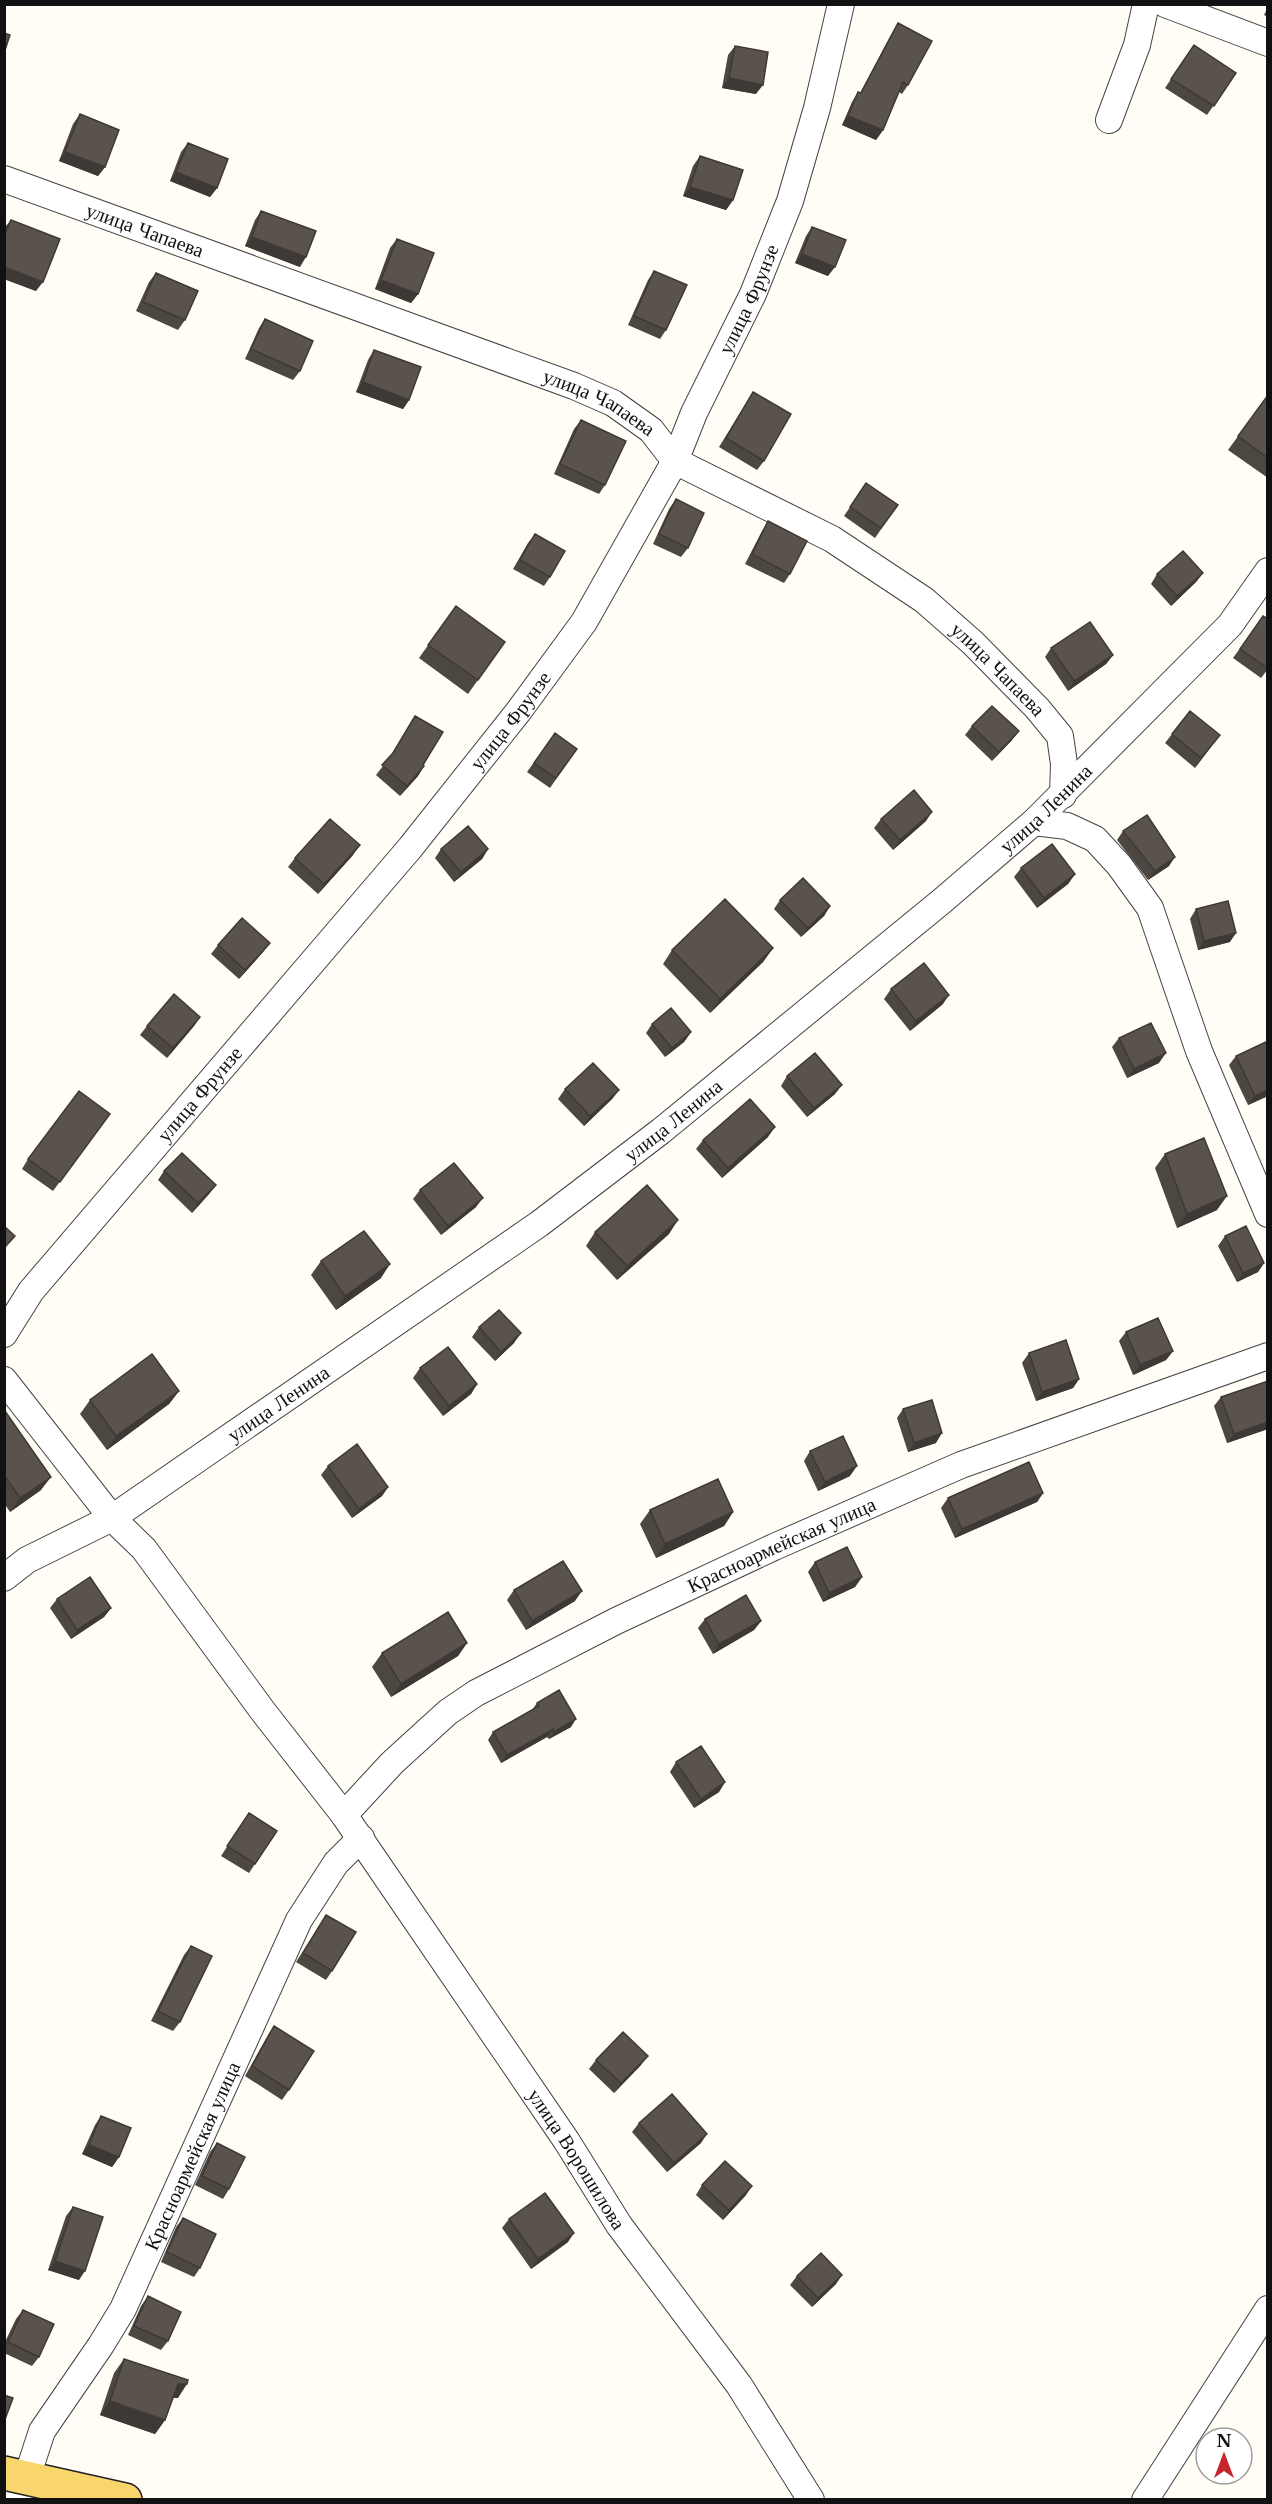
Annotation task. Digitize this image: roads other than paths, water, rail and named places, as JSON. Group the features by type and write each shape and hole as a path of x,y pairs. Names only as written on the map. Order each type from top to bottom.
{"main road":[{"path":"16,2475 125,2499"}],"street":[{"name":"улица Фрунзе","path":"4,1334 31,1291 410,848 518,712 584,622 675,461 694,413 753,294 789,201 817,108 841,4"},
{"path":"1109,120 1137,45 1146,4"},
{"path":"1165,4 1268,43"},
{"name":"улица Чапаева","path":"4,179 584,390 613,403 651,430 675,461 832,539 874,565 932,607 973,643 1037,708 1060,736 1064,764 1063,795"},
{"name":"улица Ленина","path":"4,1578 27,1560 112,1518 539,1224 661,1131 1034,822 1230,626 1268,571"},
{"path":"1034,822 1067,826 1095,839 1119,866 1150,908 1199,1051 1268,1214"},
{"name":"Красноармейская улица","path":"344,1815 392,1763 448,1712 476,1693 616,1621 764,1551 961,1465 1268,1356"},
{"name":"улица Ворошилова","path":"4,1380 112,1518 144,1549 262,1710 361,1838 566,2140 619,2225 739,2385 811,2499"},
{"name":"Красноармейская улица","path":"16,2475 42,2431 123,2309 299,1920 336,1863 361,1838"},
{"path":"1145,2499 1268,2309"}]}
